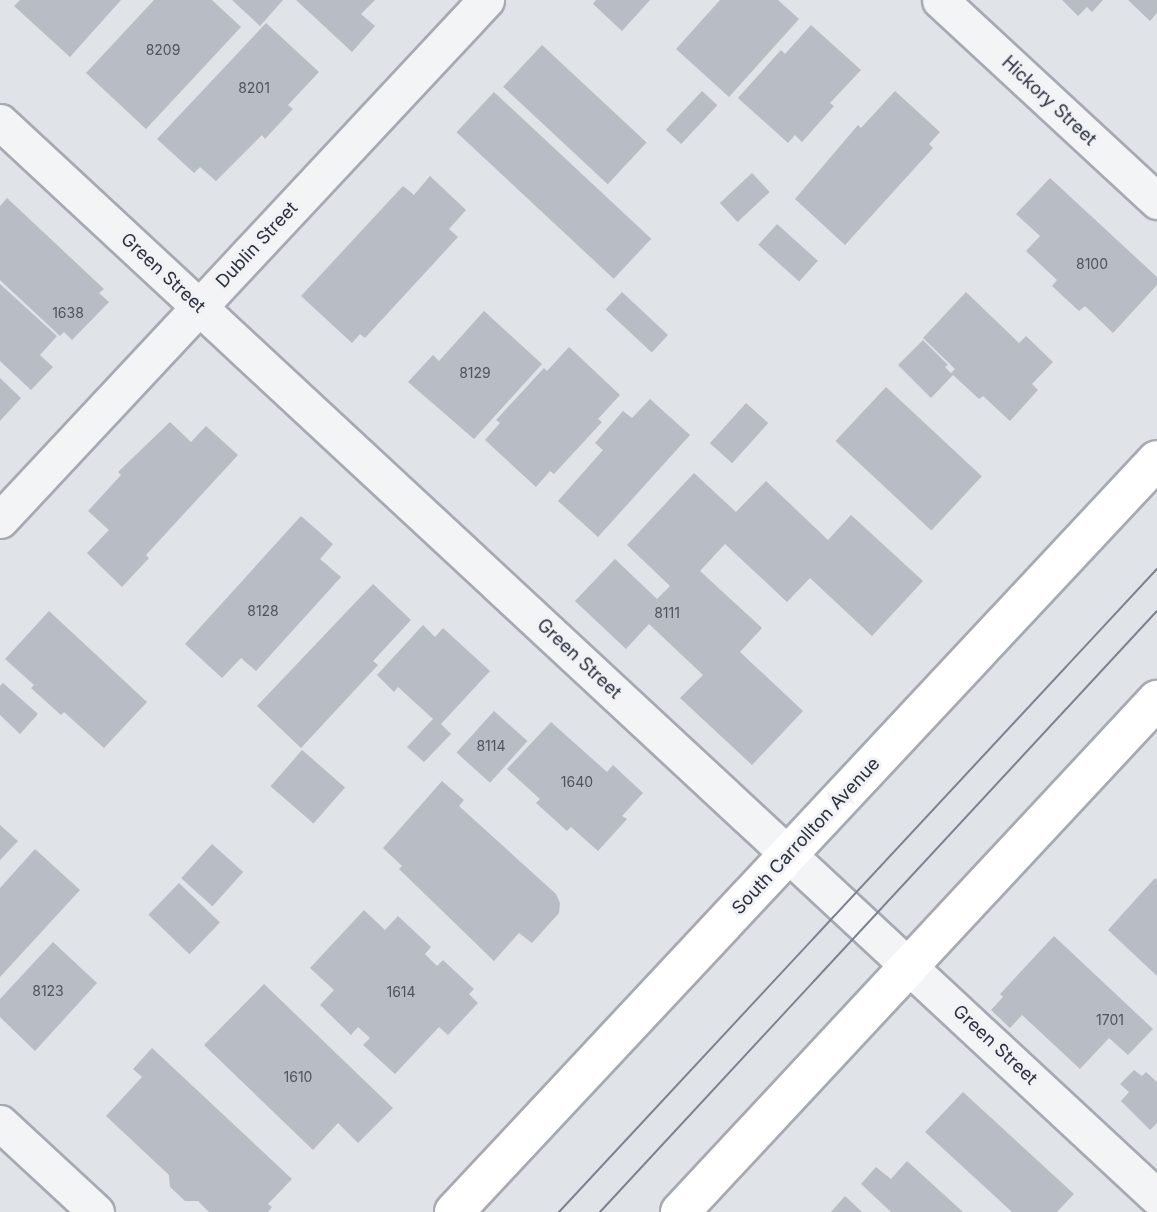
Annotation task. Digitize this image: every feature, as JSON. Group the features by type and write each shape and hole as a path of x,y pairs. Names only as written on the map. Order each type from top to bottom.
{"main road":[{"name":"South Carrollton Avenue","path":"454,1212 1157,460"},
{"path":"680,1212 1157,700"}],"street":[{"name":"Dublin Street","path":"0,520 486,0"},
{"name":"Hickory Street","path":"940,0 1157,201"},
{"name":"Green Street","path":"0,122 1157,1197"},
{"path":"0,1123 96,1212"}],"building":[{"path":"20,0 121,0 70,57 14,6"},
{"path":"154,0 212,0 241,27 146,129 86,73"},
{"path":"232,0 283,0 260,26"},
{"path":"296,0 375,0 361,14 375,26 352,52"},
{"path":"596,0 650,0 622,31 593,4"},
{"path":"720,0 778,0 799,19 729,97 676,49"},
{"path":"1062,0 1103,0 1092,12 1087,7 1078,16"},
{"path":"1128,0 1157,0 1157,13 1150,21"},
{"path":"266,23 319,72 288,105 293,109 265,139 262,135 216,181 200,167 194,173 157,139"},
{"path":"811,25 861,70 830,103 834,106 802,142 795,135 788,143 738,98 781,50 785,54"},
{"path":"542,45 647,143 608,184 503,87"},
{"path":"702,91 717,105 681,144 666,130"},
{"path":"895,91 940,132 929,144 933,148 845,245 795,199 858,125 861,128"},
{"path":"494,92 651,239 614,279 456,132"},
{"path":"752,173 770,192 738,222 720,203"},
{"path":"430,176 466,210 449,229 458,237 365,338 360,334 352,343 301,296 403,186 414,195"},
{"path":"1050,178 1157,277 1157,285 1113,333 1085,306 1079,311 1052,286 1057,280 1026,251 1040,236 1016,214"},
{"path":"7,198 104,289 99,293 109,302 72,340 64,332 60,336 0,280 0,206"},
{"path":"777,224 818,261 799,282 758,245"},
{"path":"0,284 57,336 40,355 53,367 31,390 0,361"},
{"path":"622,292 668,335 652,353 606,310"},
{"path":"966,292 1019,343 1026,336 1053,362 1032,384 1038,390 1010,421 983,396 979,399 953,375 931,398 898,365 923,340 948,365 945,367 951,373 955,369 923,338"},
{"path":"484,311 542,364 474,439 408,382 433,355 439,361"},
{"path":"569,347 620,395 598,419 602,422 554,474 550,471 536,487 485,440 500,423 496,420 544,368 547,371"},
{"path":"0,378 21,398 0,421"},
{"path":"886,387 982,476 931,530 836,441"},
{"path":"650,399 690,435 598,537 558,501 603,450 595,443 623,411 632,418"},
{"path":"746,403 768,423 732,463 710,443"},
{"path":"170,422 191,442 206,426 238,455 146,555 149,558 122,587 87,553 109,530 88,511 121,475 118,472"},
{"path":"694,473 736,512 766,481 828,540 851,515 923,581 872,636 810,578 787,602 725,544 700,571 762,628 740,652 803,711 752,765 680,698 703,675 649,624 626,649 575,601 615,559 657,599 670,586 627,545"},
{"path":"301,516 333,544 320,559 341,577 256,671 241,658 222,678 185,644"},
{"path":"373,584 411,620 373,661 378,665 301,748 257,706"},
{"path":"49,611 147,702 104,748 64,712 61,715 31,688 34,685 5,659"},
{"path":"423,625 435,637 443,628 490,671 441,724 451,734 424,762 407,747 433,719 398,687 394,692 377,675"},
{"path":"3,683 38,714 20,734 0,715 0,686"},
{"path":"494,711 527,741 490,783 457,753"},
{"path":"551,722 607,772 613,765 643,793 622,816 627,819 598,851 571,827 567,831 536,803 540,799 507,769"},
{"path":"302,750 345,787 314,824 271,786"},
{"path":"442,781 464,800 459,806 556,894 560,903 559,913 532,943 519,933 494,961 399,869 402,866 383,848"},
{"path":"0,825 18,841 0,860"},
{"path":"212,844 243,872 212,906 181,878"},
{"path":"35,849 80,890 0,977 0,888"},
{"path":"1155,878 1157,880 1157,976 1108,930"},
{"path":"179,883 220,923 189,954 148,915"},
{"path":"364,910 385,930 398,916 431,947 425,954 437,966 443,960 474,989 469,994 478,1003 448,1035 439,1027 395,1074 363,1045 370,1038 358,1027 351,1035 320,1005 334,990 310,968"},
{"path":"1054,936 1153,1029 1128,1055 1109,1038 1080,1069 1022,1015 1010,1028 991,1010 1003,997 1000,994"},
{"path":"53,942 97,983 35,1051 0,1017 0,999"},
{"path":"264,984 393,1108 358,1143 338,1123 313,1150 204,1045"},
{"path":"152,1048 292,1179 268,1204 272,1207 268,1212 209,1212 198,1201 185,1201 170,1187 169,1175 106,1116 142,1077 133,1069"},
{"path":"1134,1070 1142,1076 1146,1072 1157,1082 1157,1123 1150,1130 1121,1101 1129,1092 1120,1084"},
{"path":"963,1092 1074,1194 1057,1212 1012,1212 925,1132"},
{"path":"907,1161 963,1212 891,1212 861,1184 876,1167 891,1179"},
{"path":"845,1196 862,1212 831,1212"}],"tram line":[{"path":"559,1212 1157,569"},
{"path":"600,1212 1157,611"}]}
